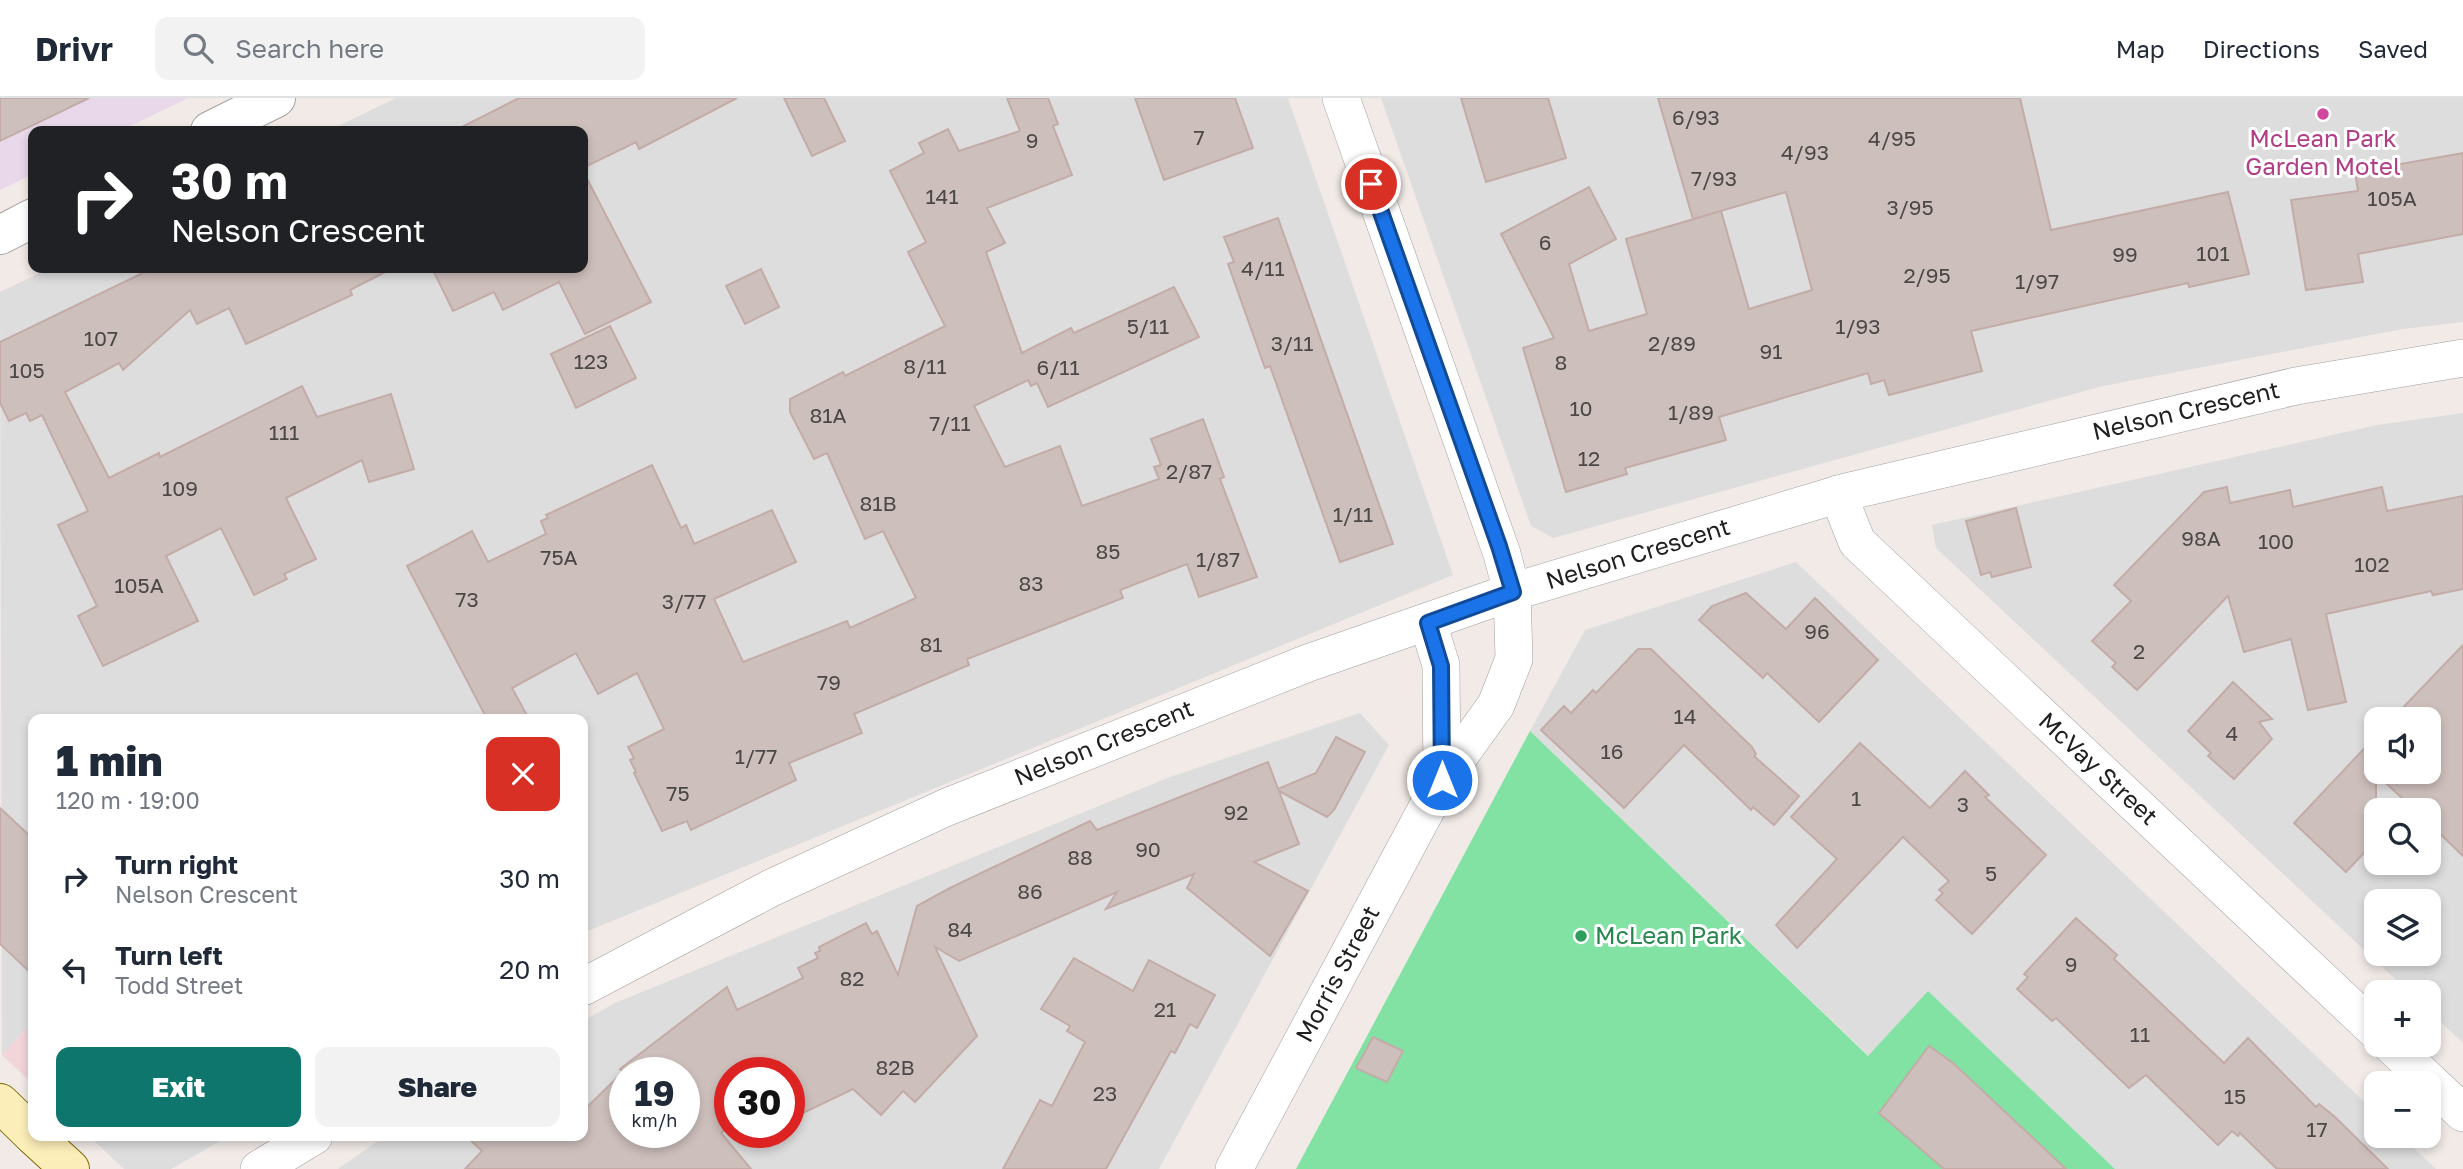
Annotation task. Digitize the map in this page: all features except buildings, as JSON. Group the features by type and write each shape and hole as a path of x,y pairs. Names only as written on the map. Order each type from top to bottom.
{"main road":[{"path":"0,1103 28,1129"},
{"path":"40,1141 70,1169"}],"street":[{"path":"220,126 276,98"},
{"name":"Morris Street","path":"1234,1169 1442,780 1496,705 1514,659 1513,592 1499,546 1341,98"},
{"path":"0,235 28,221"},
{"name":"Nelson Crescent","path":"588,984 771,888 947,807 1308,663 1513,592 1838,494 2283,389 2463,358"},
{"name":"McVay Street","path":"1838,494 1857,542 2364,1020"},
{"name":"Morris Street","path":"1428,623 1441,666 1442,780"},
{"path":"2404,1057 2463,1113"},
{"path":"260,1169 306,1141"}],"shaded area":[{"path":"0,98 188,98 130,126 28,126 28,176 0,190"},
{"path":"396,98 1288,98 1453,575 588,931 588,714 28,714 28,1026 2,1055 0,292 40,273 588,273 588,126 338,126"},
{"path":"1381,98 2463,98 2463,322 2403,329 2103,386 1553,538 1531,526"},
{"path":"2463,413 2463,1043 2441,1022 2441,980 2396,980 2381,966 2441,966 2441,889 2364,889 2364,950 1936,548 1932,525 2377,425"},
{"path":"1796,562 2364,1102 2364,1148 2414,1148 2436,1169 2115,1169 1928,991 1869,1056 1530,731 1585,630"},
{"path":"1360,713 1389,745 1159,1169 338,1169 378,1141 588,1141 588,1018 615,1003 1170,777"},
{"path":"28,1026 28,1079 2,1055"},
{"path":"94,1141 220,1141 171,1169 124,1169"}],"green space":[{"name":"McLean Park","path":"1530,731 1868,1056 1928,991 2115,1169 1296,1169"}],"place":[{"name":"McLean Park Garden Motel","path":"2323,114"},
{"name":"McLean Park","path":"1581,936"}],"route":[{"path":"1371,184 1513,592 1428,623 1441,666 1442,780"}]}
